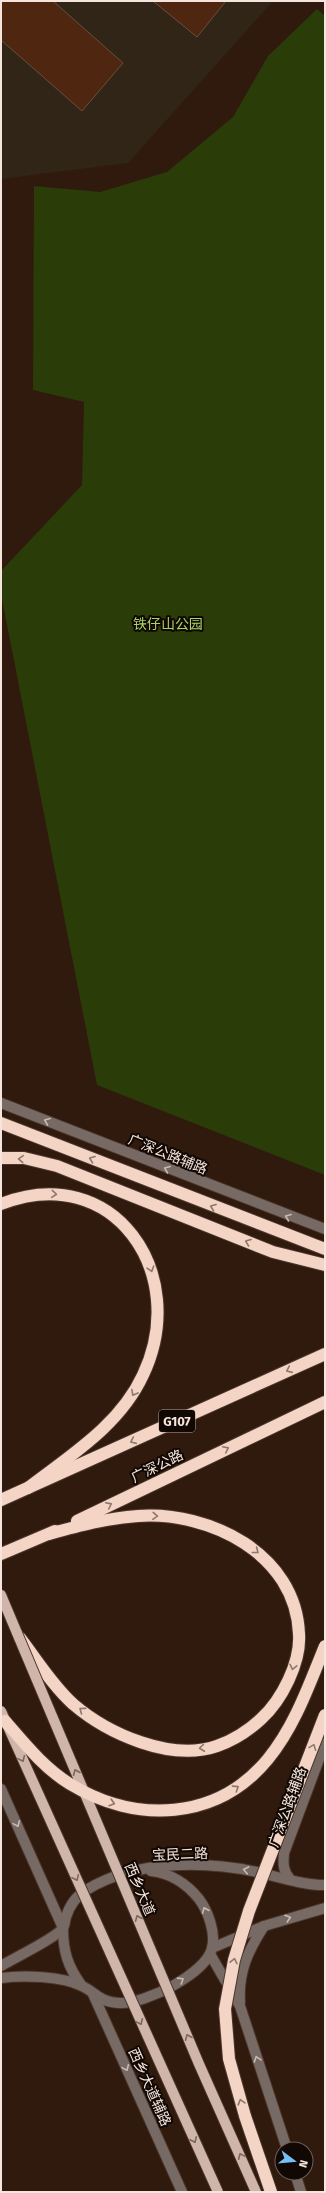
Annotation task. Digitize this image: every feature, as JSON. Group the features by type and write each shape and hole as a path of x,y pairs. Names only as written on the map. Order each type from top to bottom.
{"highway":[{"path":"1,1123 249,1221 325,1249"},
{"path":"1,1158 24,1158 57,1166 273,1252 325,1265"},
{"path":"1,1204 15,1198 46,1194 72,1196 98,1205 117,1219 136,1238 148,1261 157,1288 159,1315 155,1343 144,1374 130,1399 108,1426 28,1488"},
{"name":"G107","path":"1,1500 325,1354"},
{"name":"广深公路","path":"1,1554 48,1534 325,1402"},
{"path":"17,1633 55,1685 73,1703 98,1722 125,1737 155,1746 186,1750 216,1747 245,1733 274,1708 292,1673 300,1635 296,1609 284,1581 268,1560 246,1543 223,1531 172,1517 140,1516 89,1523 48,1534"},
{"path":"3,1716 48,1768 70,1784 100,1799 126,1807 158,1811 190,1809 220,1798 244,1783 267,1760 284,1737 298,1710 325,1646"},
{"path":"271,2192 245,2116 229,2060 225,2009 234,1960 249,1911 325,1715"}],"main road":[{"name":"西乡大道","path":"1,1595 199,2064 256,2192"},
{"path":"3,1716 218,2192"}],"street":[{"name":"广深公路辅路","path":"1,1103 325,1230"},
{"name":"广深公路辅路","path":"290,1879 285,1874 283,1864 284,1853 325,1743"},
{"path":"1,1789 63,1928 63,1945 67,1961 82,1986 106,2001 120,2003 137,2002 159,1993 203,1964 211,1951 264,1926 325,1908"},
{"name":"宝民二路","path":"63,1928 71,1904 78,1896 89,1888 121,1875 141,1870 203,1865 235,1868 325,1885"},
{"path":"141,1870 155,1871 183,1883 201,1901 211,1924 211,1951 240,2006 284,2141"},
{"path":"240,2006 240,1978 243,1964 264,1926"},
{"path":"1,1966 38,1946 63,1928"},
{"path":"1,1978 39,1977 82,1986"},
{"name":"西乡大道辅路","path":"93,1994 182,2192"},
{"path":"298,2181 301,2192"}],"shaded area":[{"path":"1,1 273,1 128,163 1,179"}],"green space":[{"name":"铁仔山公园","path":"317,9 325,16 325,1175 97,1085 1,594 1,571 82,485 84,402 33,390 34,186 100,192 167,172 233,117 268,56"}],"building":[{"path":"1,1 53,1 123,63 82,111 1,40"},
{"path":"153,1 226,1 197,37"}]}
